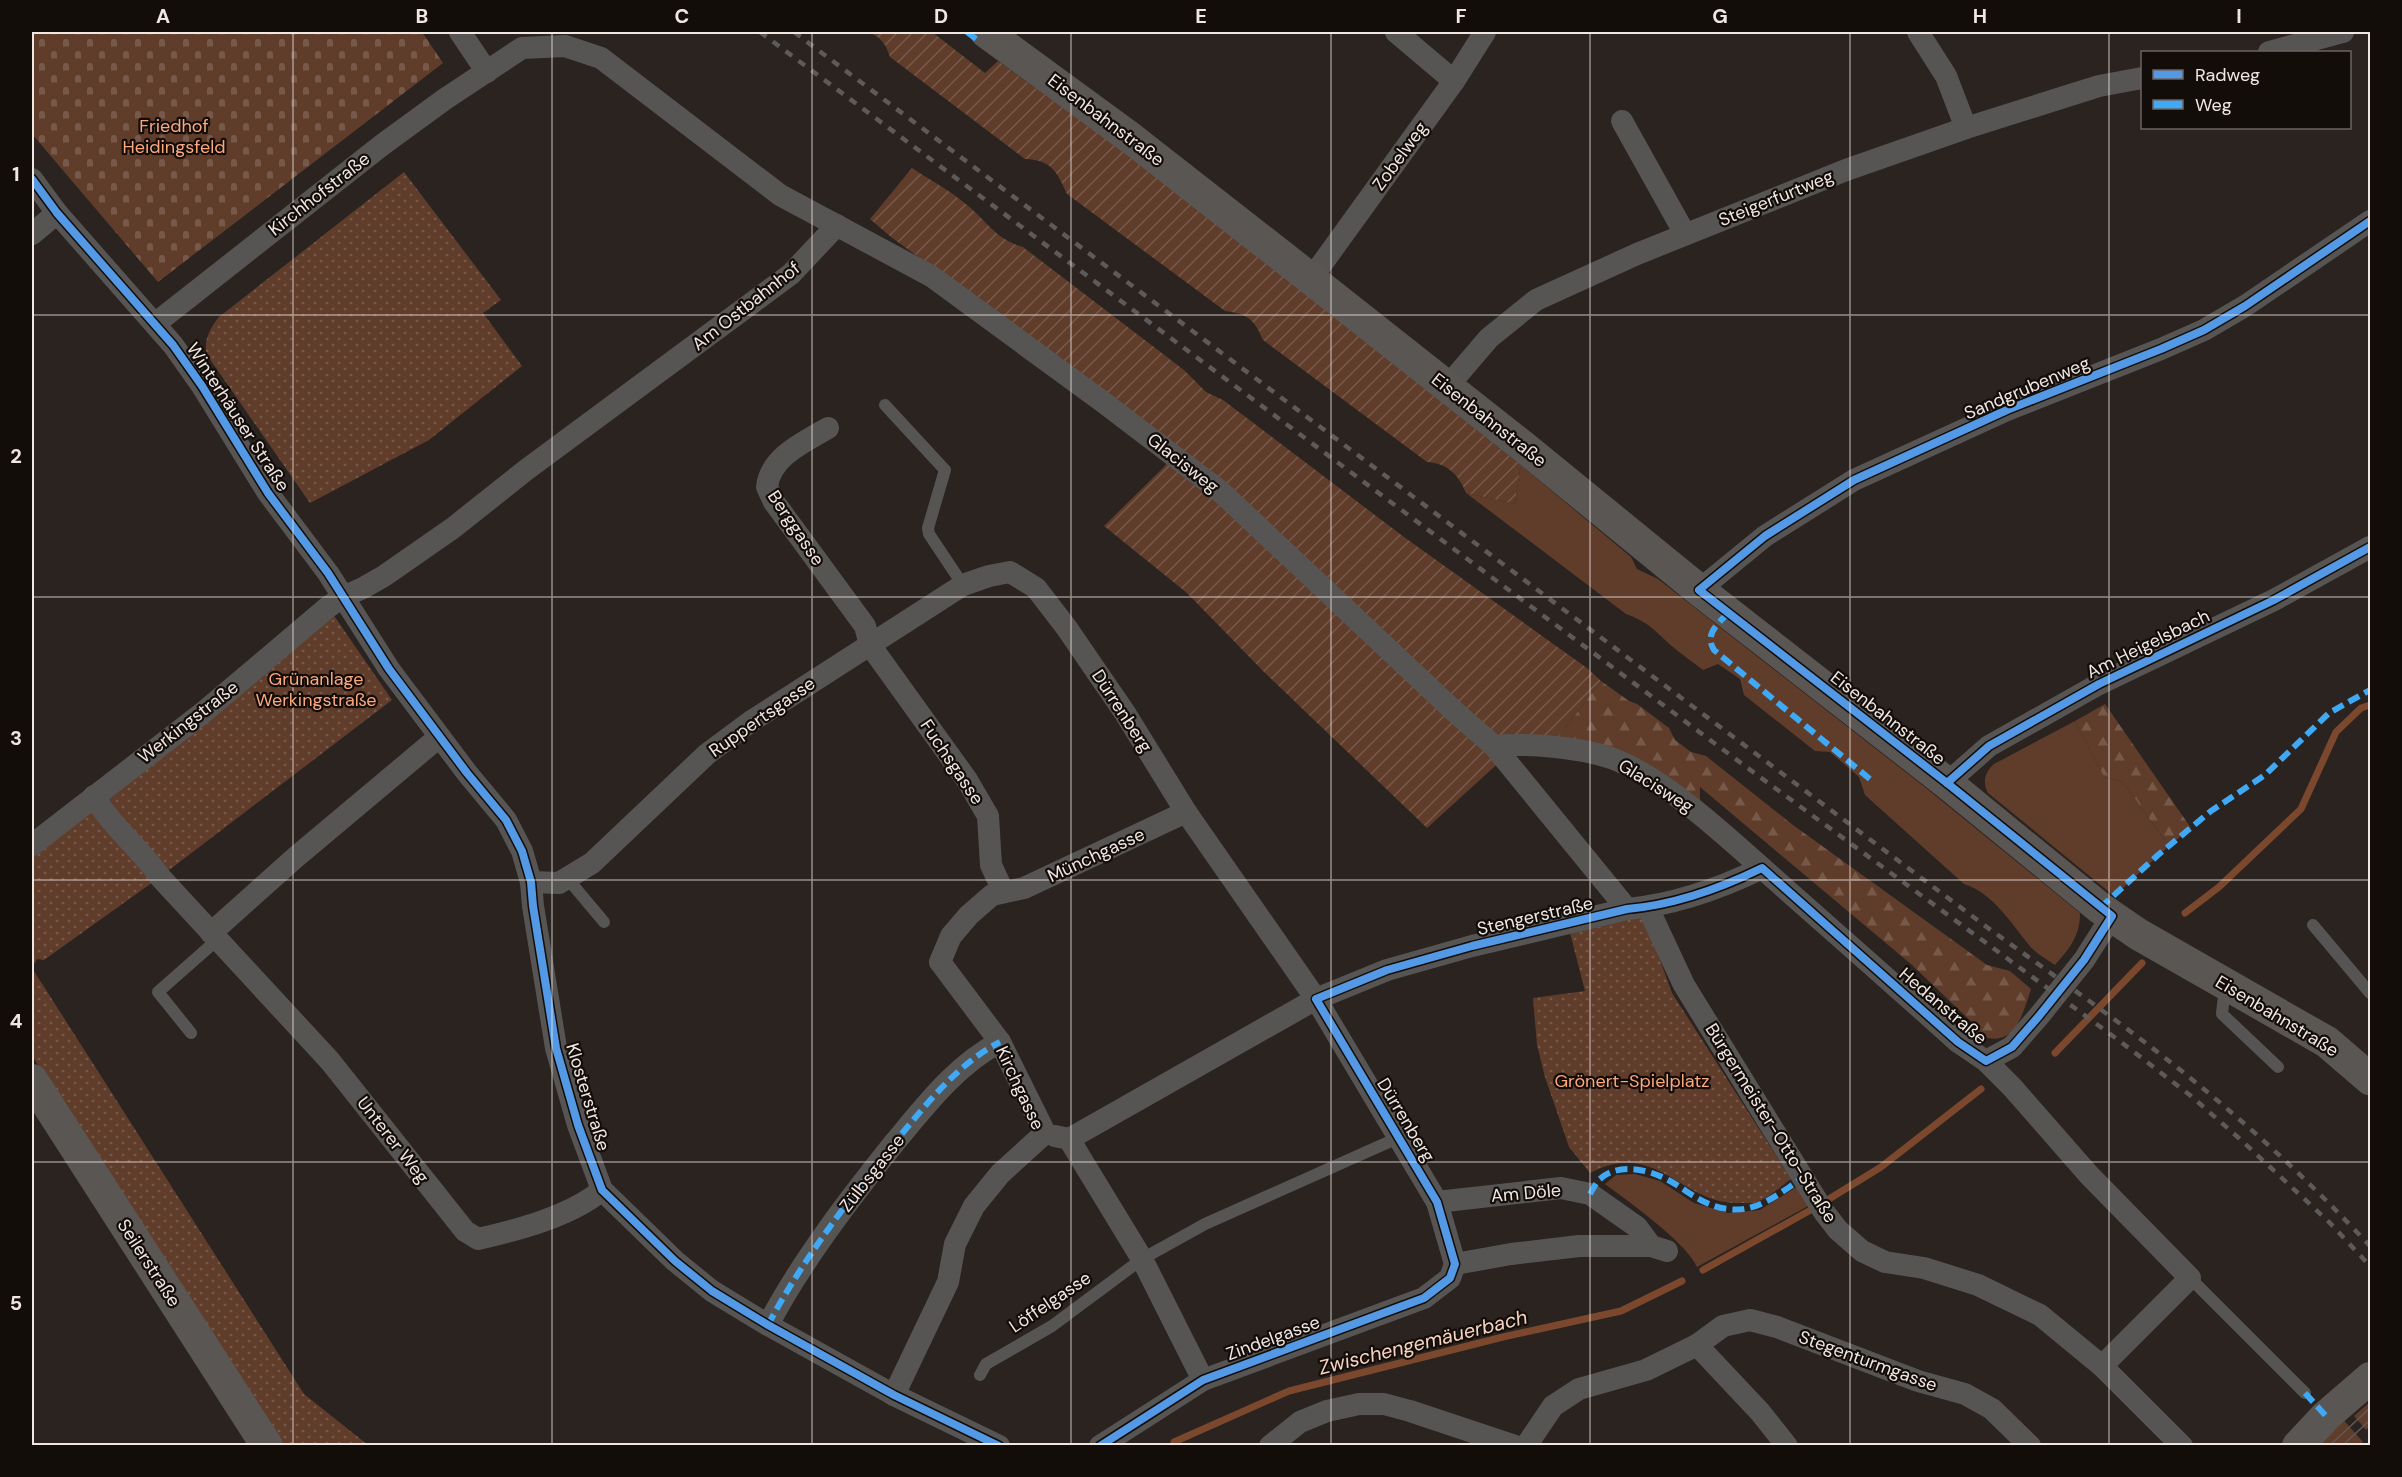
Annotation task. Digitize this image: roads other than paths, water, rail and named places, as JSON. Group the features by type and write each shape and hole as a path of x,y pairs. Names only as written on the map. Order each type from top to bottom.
{"street":[{"path":"460,32 487,72 522,48 565,46 601,58 780,195 837,225"},
{"name":"Eisenbahnstraße","path":"986,32 1132,139 1311,279 1699,590 1947,783 2112,916 2138,934 2225,985 2327,1042 2370,1079"},
{"path":"1396,32 1454,81"},
{"name":"Zobelweg","path":"1311,279 1454,81 1485,32"},
{"path":"1918,32 1946,76 1966,128"},
{"path":"2273,51 2343,32"},
{"name":"Kirchhofstraße","path":"156,323 382,145 445,99 487,72"},
{"name":"Steigerfurtweg","path":"1447,387 1489,338 1536,300 1636,254 1846,170 1966,128 2099,86 2141,78"},
{"path":"1622,121 1685,234"},
{"name":"Winterhäuser Straße","path":"32,179 57,213 156,323 202,386 268,493 328,573 342,597"},
{"path":"32,234 57,213"},
{"name":"Sandgrubenweg","path":"1699,590 1765,536 1854,480 2007,410 2204,330 2245,306 2370,221"},
{"name":"Am Ostbahnhof","path":"342,597 384,576 453,528 535,463 791,274 837,225"},
{"name":"Glacisweg","path":"837,225 931,276 1220,491 1494,746 1638,908"},
{"name":"Berggasse","path":"828,428 794,448 773,467 767,487 774,502 865,627 870,645"},
{"name":"Am Heigelsbach","path":"1947,783 1989,746 2099,684 2274,600 2370,547"},
{"name":"Ruppertsgasse","path":"531,882 559,883 592,863 707,754 750,722 963,585 1010,572"},
{"name":"Dürrenberg","path":"1010,572 1036,588 1066,627 1125,713 1186,812 1316,999 1437,1202 1455,1264"},
{"name":"Klosterstraße","path":"342,597 389,669 506,820 522,851 531,882 556,1048 578,1125 602,1190 675,1261 712,1291 894,1395 956,1417 999,1446"},
{"name":"Werkingstraße","path":"32,845 205,711 342,597"},
{"name":"Fuchsgasse","path":"870,645 967,780 988,816 991,865 1004,891"},
{"path":"214,937 312,843 440,737"},
{"name":"Glacisweg","path":"1494,746 1517,744 1564,748 1611,758 1647,776 1700,814 1762,868"},
{"name":"Unterer Weg","path":"94,795 103,812 214,937 330,1061 465,1232 478,1239 506,1233 586,1203 602,1190"},
{"name":"Münchgasse","path":"1004,891 1024,888 1186,812"},
{"name":"Stengerstraße","path":"1069,1139 1316,999 1387,970 1472,946 1638,908 1730,884 1762,868"},
{"name":"Hedanstraße","path":"1762,868 1958,1042 1986,1061 2089,1175 2190,1278"},
{"name":"Kirchgasse","path":"894,1395 948,1282 955,1244 974,1206 1000,1174 1045,1133 1000,1042 940,963 951,936 969,915 992,895 1004,891"},
{"name":"Bürgermeister-Otto-Straße","path":"1638,908 1821,1207 1838,1230 1862,1251 1885,1262 1924,1268 1978,1285 2040,1315 2102,1366 2182,1446"},
{"name":"Hedanstraße","path":"1986,1061 2012,1047 2039,1016 2084,960 2112,916"},
{"name":"Zülbsgasse","path":"768,1325 856,1190 931,1098 981,1052 1000,1042"},
{"name":"Seilerstraße","path":"32,1080 267,1446"},
{"path":"1045,1133 1069,1139 1142,1259 1203,1380"},
{"name":"Am Döle","path":"1437,1202 1561,1188 1590,1194 1637,1227 1659,1248 1580,1246 1511,1254 1455,1264"},
{"name":"Zindelgasse","path":"1100,1446 1203,1380 1424,1298 1450,1278 1455,1264"},
{"path":"2102,1366 2190,1278"},
{"name":"Stegenturmgasse","path":"1526,1446 1553,1406 1579,1389 1646,1370 1697,1345 1723,1326 1750,1320 1777,1327 1918,1382 1965,1394 1992,1410 2031,1446"},
{"path":"1697,1345 1760,1412 1787,1446"},
{"path":"2298,1446 2326,1416 2370,1378"},
{"path":"1270,1446 1300,1422 1327,1411 1359,1404 1384,1404 1515,1446"}],"lane":[{"path":"885,405 945,470 928,528 929,534 963,585"},
{"path":"567,878 603,922"},
{"path":"2313,925 2370,993"},
{"path":"191,1034 159,992 214,937"},
{"path":"2225,985 2222,1014 2278,1067"},
{"name":"Löffelgasse","path":"980,1375 986,1364 1052,1326 1142,1259 1205,1224 1400,1137"},
{"path":"2190,1278 2305,1393"}],"waterway":[{"name":"Zwischengemäuerbach","path":"2185,913 2219,887 2301,809 2336,732 2361,708 2370,705"},
{"name":"Zwischengemäuerbach","path":"2055,1053 2142,963"},
{"name":"Zwischengemäuerbach","path":"1703,1270 1816,1207 1881,1167 1981,1089"},
{"name":"Zwischengemäuerbach","path":"1174,1442 1289,1391 1503,1337 1621,1311 1682,1281"}],"tram line":[{"path":"2329,1446 2370,1408"},
{"path":"2342,1446 2370,1420"}],"railway":[{"path":"760,32 1745,766 2121,1042 2191,1096 2240,1139 2329,1222 2370,1266"},
{"path":"794,32 1984,925 2141,1040 2202,1088 2268,1145 2370,1246"}],"park label":[{"name":"Friedhof Heidingsfeld","path":"174,136"},
{"name":"Grünanlage Werkingstraße","path":"316,689"},
{"name":"Grönert-Spielplatz","path":"1632,1081"}]}
